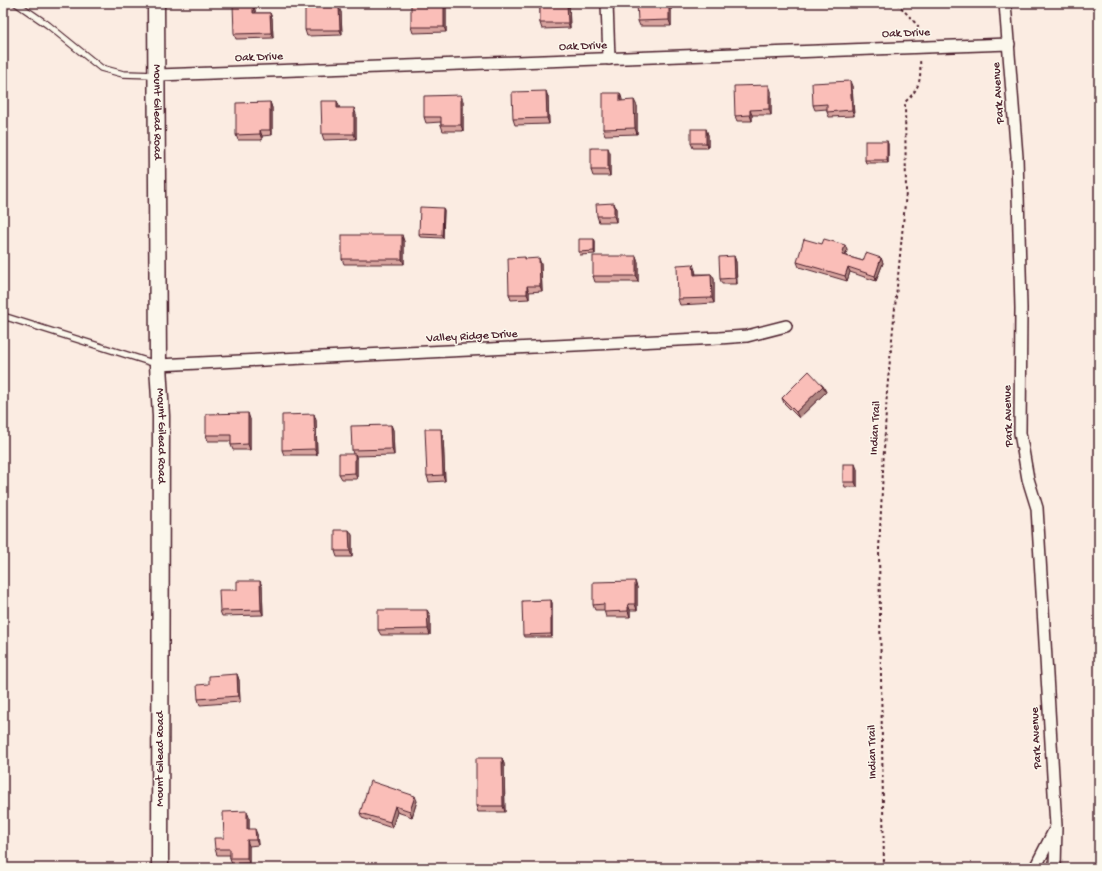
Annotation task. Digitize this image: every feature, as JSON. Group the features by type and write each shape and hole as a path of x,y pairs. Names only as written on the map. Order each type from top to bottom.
{"main road":[{"name":"Mount Gilead Road","path":"156,3 158,75 158,364 161,416 160,868"}],"street":[{"path":"607,3 609,59"},
{"name":"Park Avenue","path":"1005,3 1017,157 1021,308 1020,433 1028,480 1037,508 1056,826 1055,868"},
{"name":"Oak Drive","path":"158,75 1009,44"},
{"name":"Valley Ridge Drive","path":"158,364 719,338 747,336 786,326"},
{"name":"Park Avenue","path":"1035,868 1056,826"}],"lane":[{"path":"16,3 48,24 101,68 123,74 158,75"},
{"path":"3,316 158,364"}],"path":[{"name":"Indian Trail","path":"884,868 879,550 887,391 906,193 905,102 914,94 921,79 918,26 897,3"}],"building":[{"path":"411,3 444,3 444,27 411,27"},
{"path":"540,3 567,3 568,23 540,23"},
{"path":"637,3 669,3 669,20 638,21"},
{"path":"233,4 253,4 253,13 270,13 271,33 234,34"},
{"path":"305,7 339,7 340,30 305,30"},
{"path":"850,81 852,110 827,112 827,104 813,105 812,83"},
{"path":"769,85 769,109 750,110 750,115 735,116 734,86"},
{"path":"546,91 547,118 513,119 512,92"},
{"path":"603,93 620,93 620,101 634,100 635,128 603,129"},
{"path":"461,95 461,125 441,125 441,117 424,117 424,96"},
{"path":"321,101 337,101 337,108 354,108 354,134 322,134"},
{"path":"270,102 270,130 260,130 260,134 236,135 236,103"},
{"path":"691,129 706,129 706,143 691,143"},
{"path":"865,141 887,141 887,160 865,160"},
{"path":"591,148 608,148 608,170 591,170"},
{"path":"614,203 614,216 597,216 596,204"},
{"path":"420,207 443,208 442,235 419,234"},
{"path":"342,235 402,235 402,259 342,259"},
{"path":"579,239 594,239 594,251 579,252"},
{"path":"804,239 822,244 824,239 845,245 842,255 863,261 866,253 881,258 875,276 848,267 845,276 797,262"},
{"path":"593,256 636,256 636,276 593,276"},
{"path":"734,256 735,278 720,279 719,257"},
{"path":"525,257 525,259 539,258 540,286 527,286 527,294 509,294 508,258"},
{"path":"693,264 694,275 711,274 712,298 678,299 677,265"},
{"path":"809,371 823,386 796,412 782,398"},
{"path":"248,413 248,444 231,445 231,435 206,435 206,414"},
{"path":"314,414 315,449 282,450 282,415"},
{"path":"391,425 392,449 352,450 351,426"},
{"path":"425,429 441,429 443,475 427,476"},
{"path":"339,454 355,454 355,473 339,474"},
{"path":"843,464 855,464 855,482 843,482"},
{"path":"335,530 349,530 350,551 335,551"},
{"path":"237,581 260,581 261,610 220,611 219,590 237,590"},
{"path":"635,581 635,604 628,604 628,611 604,612 604,604 593,605 593,582"},
{"path":"551,600 551,634 523,635 522,601"},
{"path":"378,610 427,610 428,629 378,630"},
{"path":"237,674 238,696 198,699 197,685 209,684 209,676"},
{"path":"476,758 502,758 503,806 476,806"},
{"path":"370,781 415,796 410,811 395,806 390,822 360,813"},
{"path":"247,811 247,829 255,829 256,840 247,840 247,858 230,858 230,849 215,849 214,838 224,838 223,812"}]}
